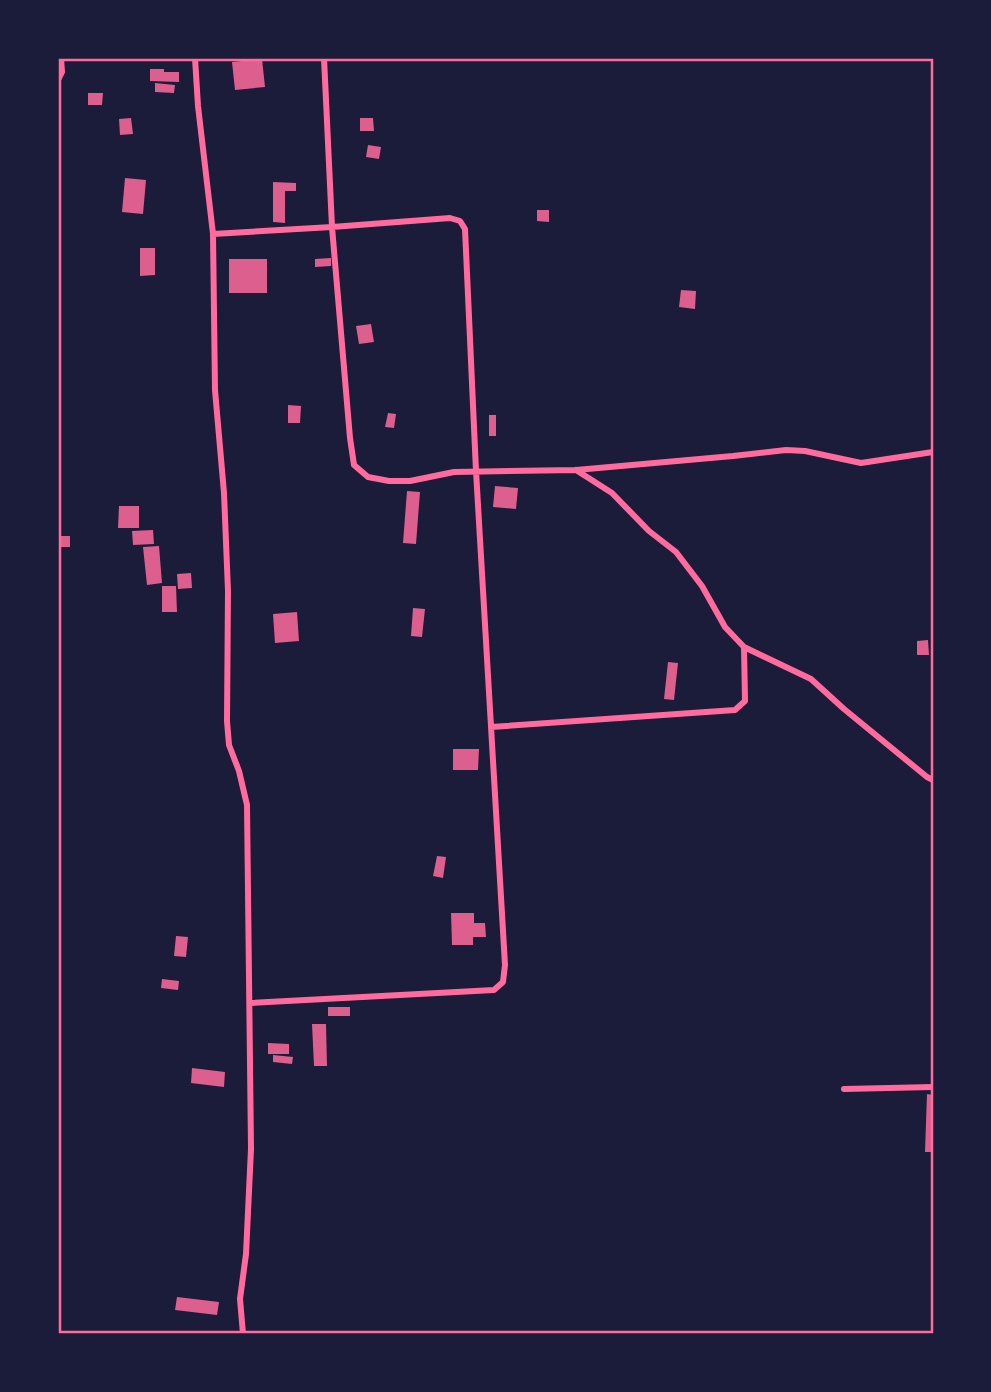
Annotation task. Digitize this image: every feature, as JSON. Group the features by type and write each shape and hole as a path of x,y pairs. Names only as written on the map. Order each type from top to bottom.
{"street":[{"path":"58,80 62,72 61,58"},
{"path":"195,58 212,234 215,390 224,493 228,591 227,721 229,745 239,771 247,805 251,1149 246,1254 240,1299 243,1334"},
{"path":"324,58 332,227 348,412 354,465 369,477 410,481 454,472 576,470 786,450 805,451 861,463 933,452"},
{"path":"212,234 450,218 460,221 465,229 476,471 505,965 503,982 494,990 250,1003"},
{"path":"576,470 612,493 649,531 676,552 702,586 725,627 744,647 811,679 926,777 933,780"},
{"path":"491,727 735,710 745,701 744,647"},
{"path":"844,1089 933,1087"}],"building":[{"path":"262,59 265,87 235,90 232,62"},
{"path":"150,69 179,72 179,82 150,81"},
{"path":"155,83 175,85 174,93 155,92"},
{"path":"88,93 103,93 102,105 88,105"},
{"path":"131,118 133,134 120,135 119,119"},
{"path":"360,118 373,118 374,131 360,131"},
{"path":"368,145 381,147 379,159 366,157"},
{"path":"125,178 146,180 143,214 122,212"},
{"path":"273,182 296,183 296,191 285,191 285,223 273,222"},
{"path":"537,210 549,210 549,222 537,221"},
{"path":"140,248 155,248 155,275 140,276"},
{"path":"331,258 331,266 315,267 315,259"},
{"path":"229,259 267,259 267,293 229,293"},
{"path":"681,290 696,291 695,309 679,307"},
{"path":"371,324 374,342 359,344 356,326"},
{"path":"288,405 301,406 300,423 288,423"},
{"path":"388,413 396,414 394,428 385,427"},
{"path":"489,415 496,415 496,436 489,436"},
{"path":"495,486 518,488 516,509 493,507"},
{"path":"407,491 420,492 416,544 403,543"},
{"path":"119,506 139,506 139,528 118,528"},
{"path":"153,530 154,544 133,545 132,531"},
{"path":"58,536 70,536 70,547 58,547"},
{"path":"159,546 162,583 147,585 143,547"},
{"path":"191,573 192,588 178,589 177,574"},
{"path":"162,586 176,586 177,612 162,612"},
{"path":"413,608 425,609 422,637 411,636"},
{"path":"297,612 299,641 275,643 273,614"},
{"path":"928,640 929,655 917,655 917,641"},
{"path":"668,662 678,663 674,700 664,699"},
{"path":"453,749 479,749 478,770 453,770"},
{"path":"437,856 446,857 443,878 433,876"},
{"path":"451,913 474,913 474,923 485,923 486,937 473,937 473,945 452,945"},
{"path":"176,936 188,937 186,957 174,956"},
{"path":"162,979 179,981 178,990 161,988"},
{"path":"328,1007 350,1007 350,1016 328,1016"},
{"path":"312,1024 326,1024 327,1066 314,1066"},
{"path":"268,1043 289,1044 289,1054 268,1054"},
{"path":"273,1055 293,1057 292,1064 273,1062"},
{"path":"192,1068 225,1072 224,1087 191,1083"},
{"path":"927,1094 933,1095 933,1152 925,1152"},
{"path":"177,1297 219,1302 217,1315 175,1310"}]}
